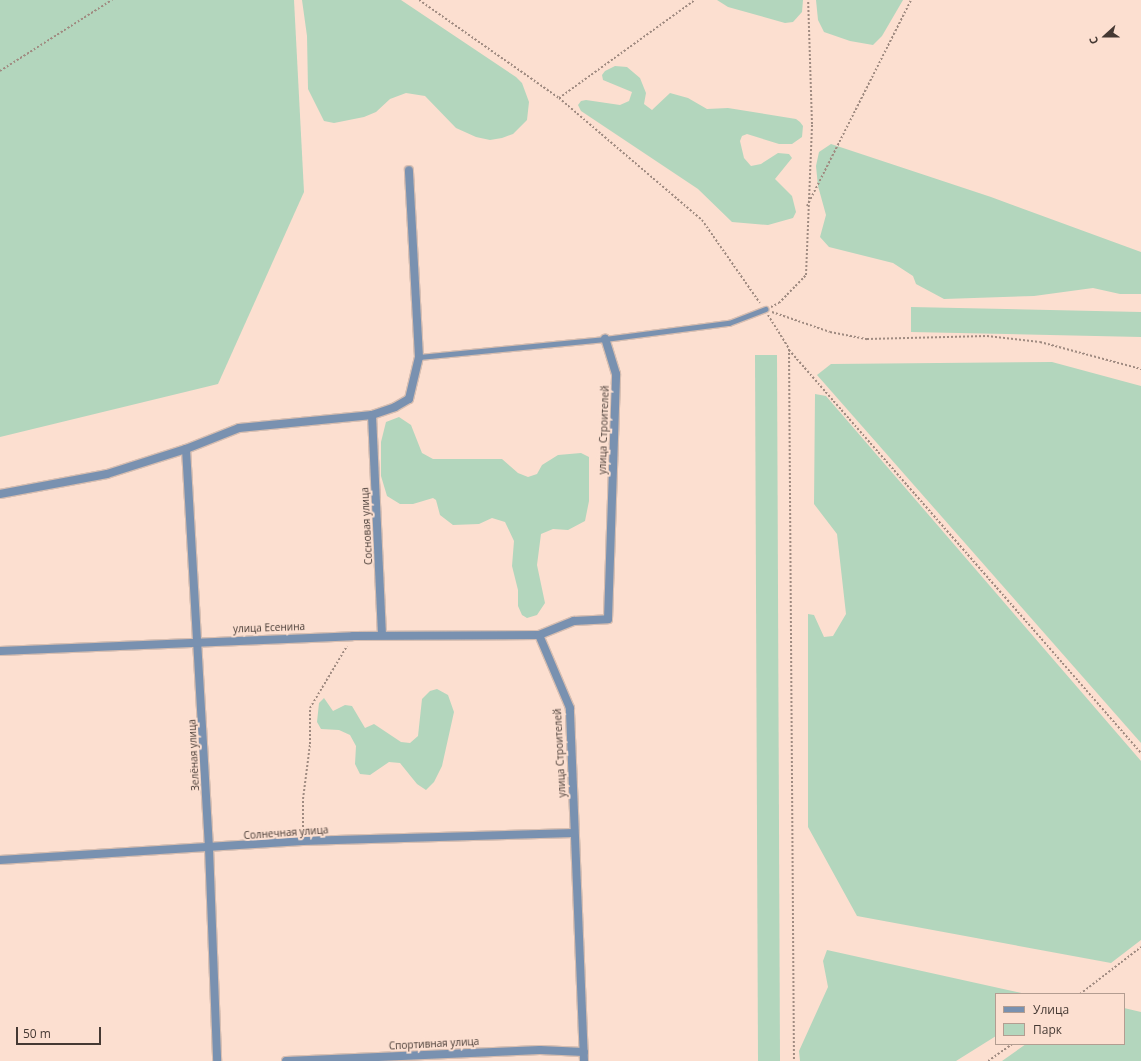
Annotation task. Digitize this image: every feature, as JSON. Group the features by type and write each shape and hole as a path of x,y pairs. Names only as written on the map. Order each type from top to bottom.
{"street":[{"path":"0,494 107,474 186,449 239,428 372,415 395,407 409,398 419,357 409,170"},
{"name":"улица Строителей","path":"584,1061 570,708 539,635 574,621 608,619 616,374 605,339"},
{"name":"Сосновая улица","path":"372,415 382,635"},
{"name":"Зелёная улица","path":"186,449 209,848 217,1061"},
{"name":"улица Есенина","path":"0,651 198,641 382,635 539,635"},
{"name":"Солнечная улица","path":"0,860 302,841 574,833"},
{"name":"Спортивная улица","path":"286,1061 540,1050 584,1052"}],"lane":[{"path":"419,357 605,339 729,323 765,309"}],"path":[{"path":"0,71 112,0"},
{"path":"419,0 559,98 702,220 765,309 789,349 1141,753"},
{"path":"559,98 695,0"},
{"path":"765,309 779,304 806,275 807,207 812,124 808,0"},
{"path":"807,207 830,158 850,124 911,0"},
{"path":"765,309 830,332 867,339 936,335 987,336 1040,342 1141,370"},
{"path":"789,349 794,1061"},
{"path":"302,841 310,708 353,636"},
{"path":"1081,993 1141,947"},
{"path":"988,1061 1011,1045"}],"green space":[{"path":"0,0 294,0 304,192 218,384 0,437"},
{"path":"302,0 401,0 516,77 522,83 529,102 527,120 513,134 502,138 490,140 476,137 456,128 425,96 406,93 390,99 376,112 364,117 334,123 324,121 308,89 307,36"},
{"path":"717,0 803,0 802,12 793,22 785,23 728,7"},
{"path":"816,0 903,0 882,36 873,45 850,41 824,32 818,20"},
{"path":"615,66 627,67 640,78 646,93 644,104 652,110 670,93 688,98 707,109 728,108 796,119 800,122 803,126 802,137 792,144 779,144 747,134 742,136 740,141 744,158 751,166 761,164 778,153 789,154 792,158 775,179 792,196 796,212 793,218 768,225 732,222 698,189 581,111 578,105 581,101 586,100 620,105 629,101 632,92 603,80 602,75 605,71"},
{"path":"831,144 991,197 1141,252 1141,294 1120,294 1093,288 1034,296 944,299 916,284 913,276 893,263 829,247 820,237 826,215 818,186 816,166 819,152"},
{"path":"911,307 1141,312 1141,337 911,332"},
{"path":"755,355 777,355 780,1061 758,1061"},
{"path":"1052,362 1141,386 1141,743 817,375 831,364"},
{"path":"815,394 826,396 1141,761 1141,940 1111,963 857,916 808,827 808,614 814,615 824,637 833,636 846,614 837,534 814,504"},
{"path":"399,417 411,425 422,453 433,459 502,459 518,473 528,477 537,474 542,465 558,455 581,453 589,457 589,501 585,521 568,530 553,529 541,534 537,565 545,603 537,615 527,618 522,615 518,606 518,590 512,566 514,541 505,522 492,518 479,524 453,525 440,515 436,500 433,498 413,504 400,504 387,496 381,476 381,442 386,422"},
{"path":"437,689 448,695 454,712 442,766 434,782 426,790 417,784 400,763 389,762 370,775 360,774 355,764 356,746 350,735 339,730 321,729 317,722 319,703 324,698 333,711 345,705 352,706 365,728 374,724 401,742 410,743 418,736 422,699 430,691"},
{"path":"827,950 1021,993 995,993 995,1037 956,1061 800,1061 799,1051 828,987 823,961"},
{"path":"1125,1008 1141,1012 1141,1061 1002,1061 1025,1045 1125,1045"}]}
